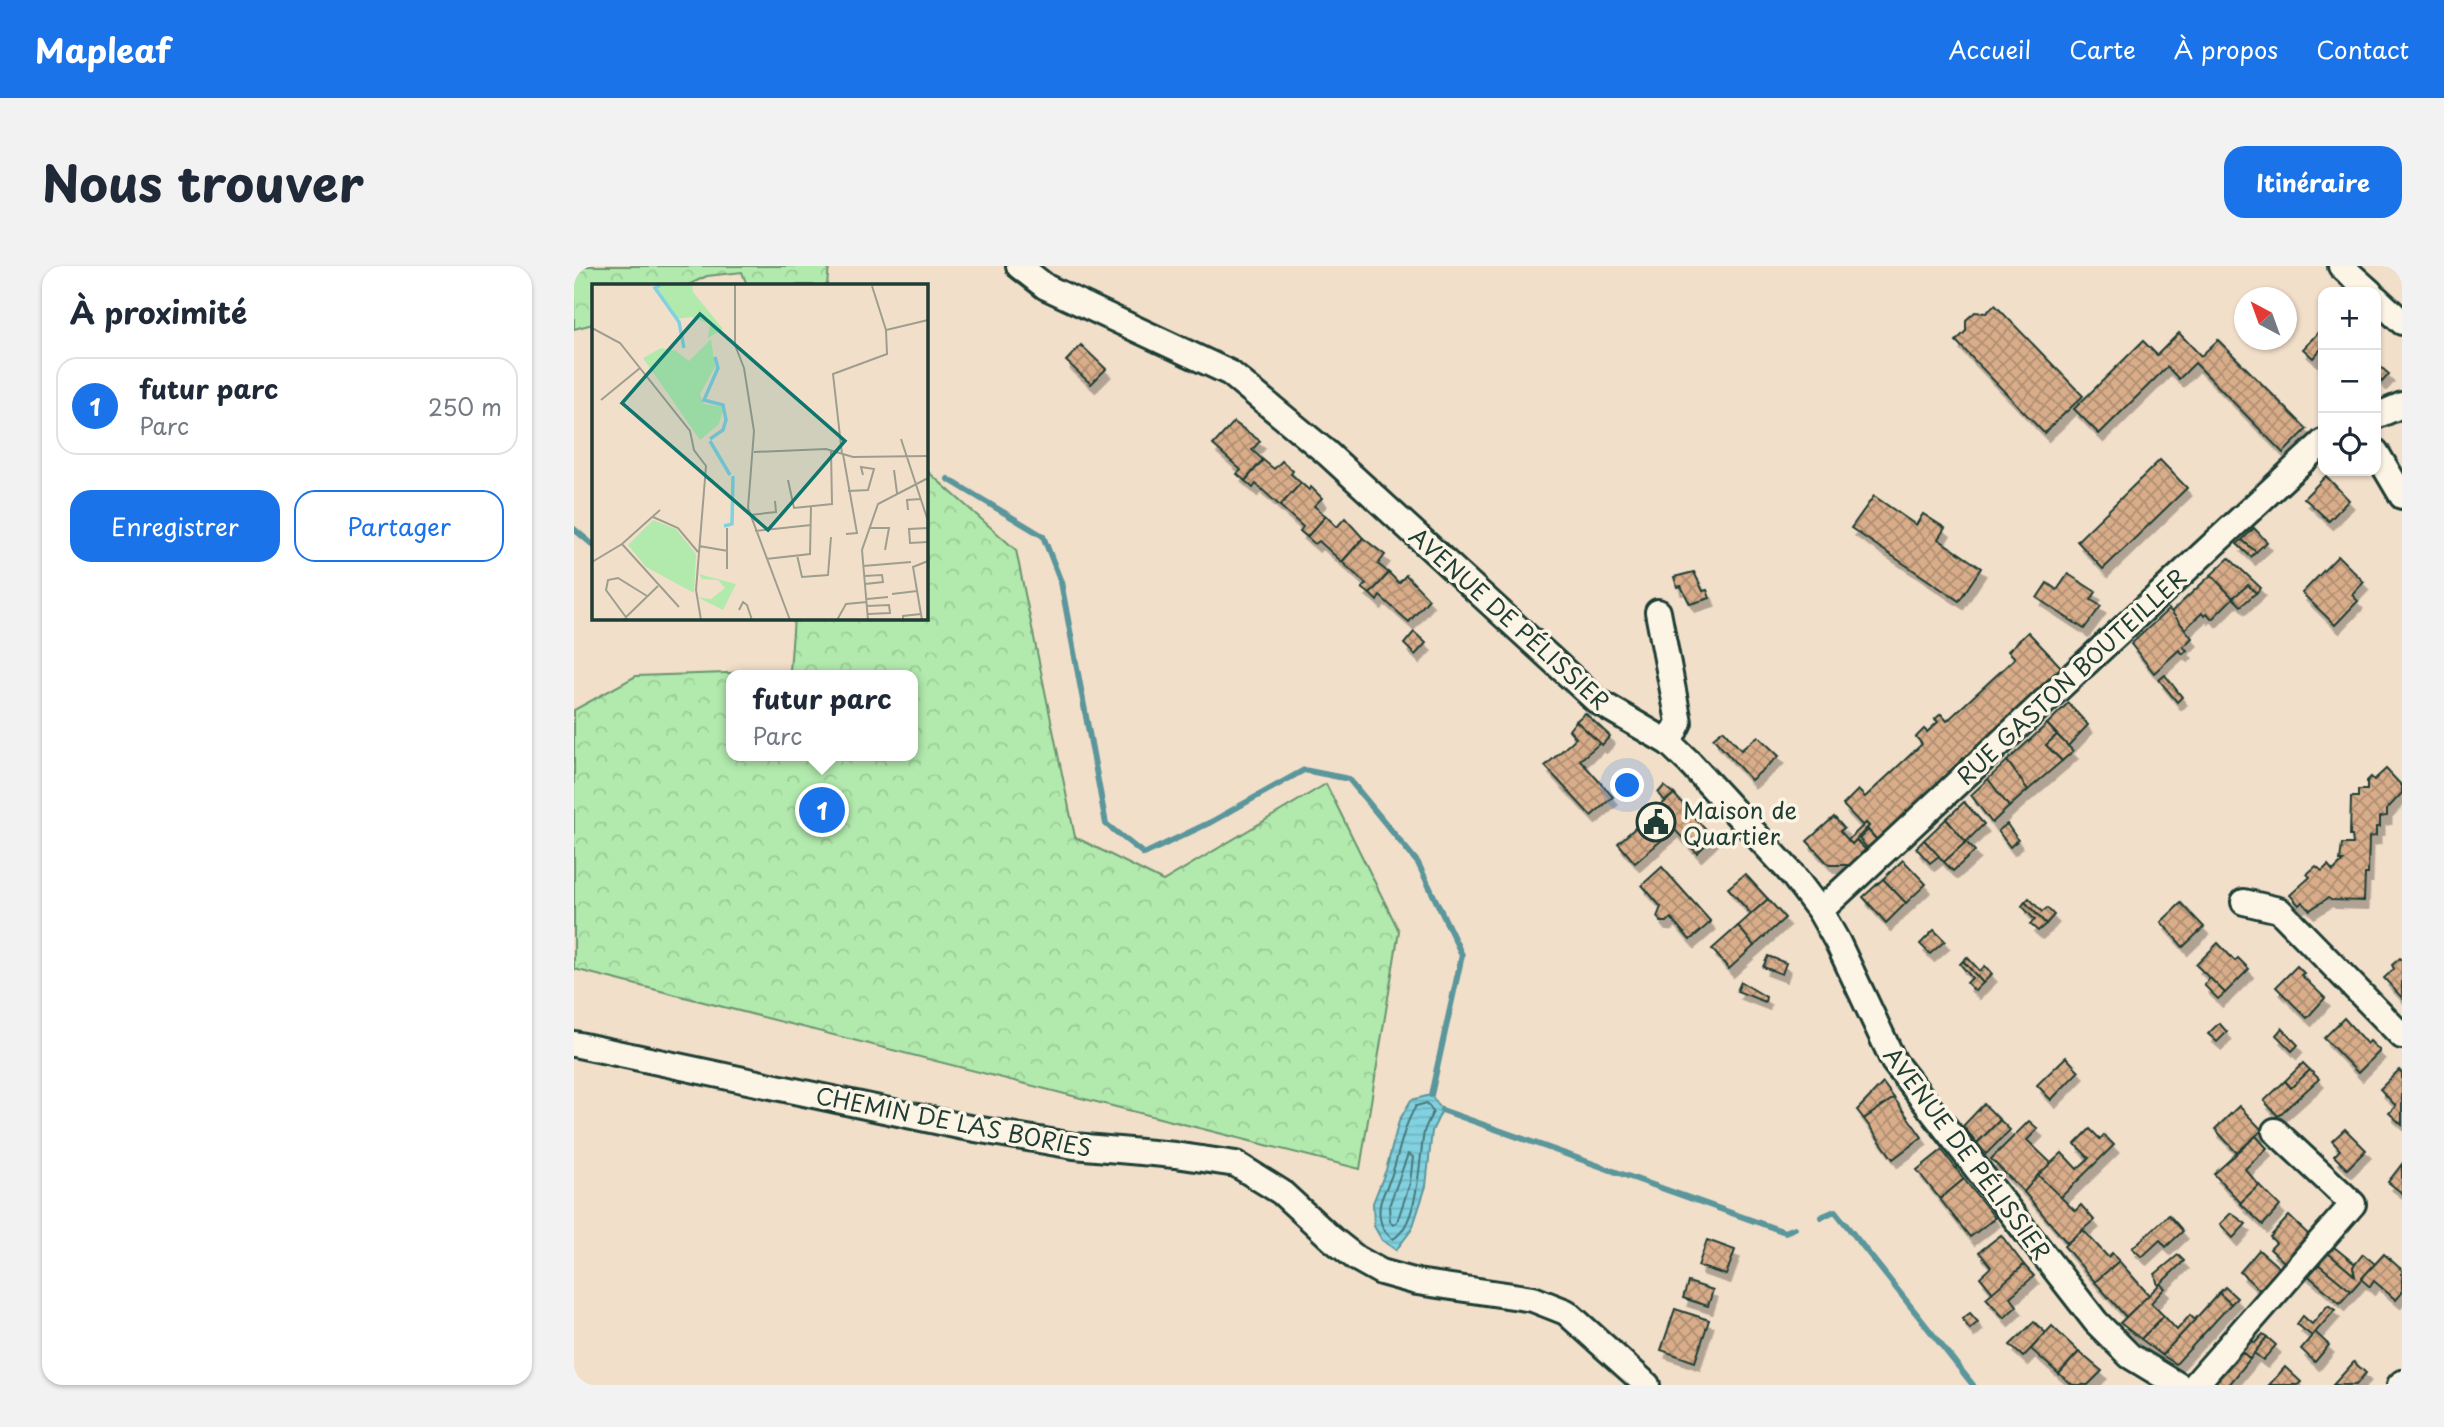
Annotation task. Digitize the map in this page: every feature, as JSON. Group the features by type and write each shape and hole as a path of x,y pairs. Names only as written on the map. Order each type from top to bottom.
{"street":[{"name":"AVENUE DE PÉLISSIER","path":"1019,266 1046,287 1230,373 1327,453 1597,701 1669,743 1755,832 1820,911 1894,1062 2096,1322 2130,1356 2178,1385"},
{"path":"2341,266 2364,287"},
{"path":"2381,303 2402,322"},
{"path":"2381,414 2402,405"},
{"name":"RUE GASTON BOUTEILLER","path":"1820,911 2318,447"},
{"path":"2381,460 2402,496"},
{"path":"1658,612 1679,722 1669,743"},
{"path":"2244,902 2279,910 2402,1036"},
{"name":"CHEMIN DE LAS BORIES","path":"574,1044 964,1127 1074,1146 1175,1155 1236,1164 1281,1192 1332,1239 1356,1258 1381,1272 1417,1282 1533,1299 1566,1312 1647,1385"},
{"path":"2195,1385 2353,1204 2275,1131"}],"green space":[{"path":"574,266 829,266 827,284 747,284 742,272 707,276 690,284 592,284 592,324 574,329"},
{"path":"928,472 1016,550 1075,837 1163,881 1326,784 1399,931 1360,1169 574,969 574,710 636,676 726,673 726,761 918,761 918,670 790,670 794,620 928,620"}],"water":[{"path":"1431,1095 1442,1110 1432,1131 1426,1186 1412,1229 1396,1250 1382,1240 1374,1226 1373,1203 1386,1170 1399,1121 1411,1100"}],"building":[{"path":"1995,305 2083,396 2044,433 1956,341 1966,331 1966,320 1975,312 1986,313"},
{"path":"2318,332 2318,352 2313,358 2303,349"},
{"path":"2179,333 2201,356 2218,340 2307,429 2283,453 2195,363 2179,379 2167,367 2099,434 2074,409 2143,341 2157,355"},
{"path":"1081,345 1106,369 1091,384 1066,361"},
{"path":"2381,367 2389,374 2381,381"},
{"path":"1234,422 1260,441 1252,450 1263,460 1245,481 1237,474 1241,470 1213,445"},
{"path":"1263,460 1274,469 1282,461 1301,483 1280,506 1256,484 1253,488 1245,481"},
{"path":"2160,460 2187,488 2103,569 2077,541"},
{"path":"2326,476 2349,500 2329,521 2304,498"},
{"path":"1301,483 1309,490 1311,487 1322,498 1314,506 1326,516 1307,537 1300,531 1303,527 1280,506"},
{"path":"1874,496 1916,525 1923,514 1945,528 1938,539 1981,568 1959,601 1851,528"},
{"path":"1326,516 1337,527 1345,518 1363,538 1342,562 1319,541 1315,544 1307,537"},
{"path":"2254,528 2267,542 2256,552 2242,540"},
{"path":"1363,538 1385,555 1378,564 1389,573 1370,594 1362,588 1366,584 1342,562"},
{"path":"2242,540 2256,552 2251,557 2237,544"},
{"path":"2338,556 2364,582 2352,595 2358,601 2335,625 2302,593"},
{"path":"2229,558 2261,588 2256,593 2248,585 2233,598 2211,575"},
{"path":"1694,572 1703,591 1707,590 1710,598 1690,604 1681,586 1677,587 1674,577"},
{"path":"1389,573 1399,583 1406,575 1429,599 1409,622 1380,596 1377,601 1370,594"},
{"path":"2068,574 2096,592 2091,600 2101,606 2084,629 2037,598 2047,583 2057,590"},
{"path":"2211,575 2233,598 2212,619 2207,613 2204,616 2202,613 2185,629 2171,612"},
{"path":"2248,585 2256,593 2241,606 2233,598"},
{"path":"2169,609 2192,638 2183,647 2187,650 2183,654 2179,650 2154,673 2131,644"},
{"path":"1414,632 1426,643 1415,655 1404,644"},
{"path":"2028,632 2062,668 1877,840 1867,829 1869,826 1866,823 1863,826 1843,805 1858,790 1865,797 1922,744 1916,737 1924,729 1927,732 1938,722 1935,719 1941,714 1947,721 2015,658 2008,651"},
{"path":"2165,675 2182,697 2177,702 2159,680"},
{"path":"2068,703 2088,725 2068,746 2047,724"},
{"path":"1585,713 1610,736 1602,745 1576,721"},
{"path":"1576,721 1600,743 1580,760 1613,797 1591,816 1545,766 1576,738 1569,730"},
{"path":"2047,724 2057,735 2046,745 2062,761 2028,790 2007,761"},
{"path":"1723,730 1741,750 1758,736 1779,756 1751,780 1713,738"},
{"path":"2057,735 2073,751 2062,761 2046,745"},
{"path":"2007,761 2028,790 2009,807 1988,779"},
{"path":"2386,769 2402,786 2402,793 2387,809 2387,816 2380,817 2376,836 2369,837 2364,901 2328,898 2310,910 2302,902 2299,905 2290,895 2310,877 2307,874 2316,866 2322,871 2328,865 2333,871 2343,861 2340,861 2342,844 2353,844 2350,836 2351,797 2358,797 2358,790 2367,790 2367,781 2371,777 2374,780"},
{"path":"1988,779 2009,807 1992,823 1971,795"},
{"path":"1664,786 1674,794 1665,801 1658,793"},
{"path":"1674,794 1713,838 1697,853 1674,829 1670,833 1665,828 1673,822 1659,807"},
{"path":"1964,802 1984,824 1966,842 1946,819"},
{"path":"1659,807 1673,822 1665,828 1670,833 1635,863 1618,843"},
{"path":"1834,817 1844,828 1840,831 1852,844 1856,840 1866,850 1850,865 1829,865 1807,841"},
{"path":"1946,819 1966,842 1944,862 1924,840"},
{"path":"1866,823 1869,826 1852,844 1848,840"},
{"path":"2007,824 2018,840 2010,847 1998,831"},
{"path":"1868,830 1877,840 1867,848 1859,839"},
{"path":"1924,840 1939,856 1930,863 1916,848"},
{"path":"1966,842 1975,851 1953,871 1944,862"},
{"path":"1903,860 1926,884 1906,903 1883,879"},
{"path":"1662,867 1711,922 1690,940 1671,918 1667,922 1661,922 1657,917 1661,907 1642,885"},
{"path":"1745,874 1768,899 1751,914 1728,888"},
{"path":"1883,879 1906,903 1886,923 1863,897"},
{"path":"2029,898 2042,912 2047,908 2054,915 2046,924 2025,902"},
{"path":"1768,899 1785,918 1754,946 1738,926"},
{"path":"2025,902 2046,924 2038,931 2030,924 2035,920 2022,906"},
{"path":"2181,903 2204,927 2183,947 2161,922"},
{"path":"1738,926 1754,946 1729,969 1712,949"},
{"path":"1934,930 1945,941 1930,954 1920,944"},
{"path":"2218,943 2235,961 2238,958 2249,969 2225,993 2196,965"},
{"path":"1768,956 1786,963 1782,974 1763,967"},
{"path":"1967,957 1980,971 1985,966 1992,974 1983,983 1963,961"},
{"path":"2400,958 2402,998 2384,978 2394,969 2392,965"},
{"path":"1963,961 1983,983 1975,991 1967,983 1972,978 1960,964"},
{"path":"2297,966 2304,973 2301,975 2325,998 2307,1018 2276,987"},
{"path":"2210,978 2225,993 2218,999 2204,985"},
{"path":"1741,982 1766,997 1765,1002 1737,991"},
{"path":"2344,1018 2367,1044 2370,1041 2380,1051 2358,1073 2324,1038"},
{"path":"2219,1023 2227,1032 2217,1042 2208,1034"},
{"path":"2282,1028 2298,1045 2292,1051 2276,1035"},
{"path":"2066,1057 2079,1071 2051,1100 2037,1085"},
{"path":"2303,1063 2310,1070 2291,1088 2285,1081"},
{"path":"2310,1070 2319,1079 2278,1116 2264,1101 2285,1081 2291,1088"},
{"path":"2399,1070 2402,1073 2402,1125 2389,1113 2396,1106 2380,1089"},
{"path":"1883,1083 1894,1098 1864,1119 1857,1110"},
{"path":"1894,1098 1922,1137 1893,1159 1864,1119"},
{"path":"1984,1104 2000,1120 1977,1143 1963,1126"},
{"path":"2239,1106 2262,1130 2237,1153 2215,1129"},
{"path":"2000,1120 2010,1130 1986,1154 1977,1143"},
{"path":"2029,1121 2038,1129 2027,1140 2051,1163 2024,1192 1991,1159"},
{"path":"2090,1129 2100,1139 2104,1135 2114,1145 2060,1198 2038,1175 2062,1153 2077,1169 2089,1158 2075,1144"},
{"path":"2345,1129 2366,1150 2347,1169 2334,1156 2340,1150 2332,1141"},
{"path":"2256,1136 2267,1148 2245,1169 2259,1185 2241,1203 2214,1174"},
{"path":"1942,1150 1964,1179 1940,1199 1917,1170"},
{"path":"2402,1164 2402,1193 2388,1182"},
{"path":"2038,1175 2075,1211 2081,1205 2094,1220 2067,1243 2024,1192"},
{"path":"1964,1179 1995,1218 1970,1237 1940,1199"},
{"path":"2259,1185 2280,1206 2263,1225 2240,1203"},
{"path":"2231,1213 2246,1224 2233,1238 2220,1224"},
{"path":"2169,1215 2183,1231 2166,1247 2160,1240 2142,1257 2132,1248"},
{"path":"2289,1216 2310,1236 2285,1263 2270,1249 2276,1243 2270,1237"},
{"path":"2083,1230 2108,1257 2112,1253 2119,1261 2095,1282 2064,1246"},
{"path":"2001,1235 2024,1265 1993,1293 1980,1277 1991,1267 1979,1252"},
{"path":"1707,1240 1735,1250 1726,1275 1698,1266"},
{"path":"2334,1247 2355,1264 2355,1276 2328,1254"},
{"path":"2322,1248 2355,1276 2353,1267 2363,1254 2375,1264 2351,1291 2313,1260"},
{"path":"2259,1250 2283,1271 2263,1293 2240,1272"},
{"path":"2384,1254 2402,1270 2402,1293 2396,1300 2374,1281 2370,1287 2361,1279"},
{"path":"2178,1255 2184,1261 2158,1286 2155,1274"},
{"path":"2313,1260 2351,1291 2340,1303 2304,1272"},
{"path":"2119,1261 2149,1295 2126,1317 2095,1282"},
{"path":"2024,1265 2034,1276 2010,1297 2017,1306 2004,1318 1986,1298"},
{"path":"1688,1282 1713,1290 1708,1306 1683,1298"},
{"path":"2160,1284 2165,1288 2151,1303 2164,1316 2141,1339 2120,1323"},
{"path":"2225,1287 2237,1298 2231,1304 2219,1293"},
{"path":"2219,1293 2231,1304 2176,1364 2162,1355"},
{"path":"2328,1305 2335,1310 2312,1336 2297,1324 2303,1316 2312,1324"},
{"path":"1675,1309 1709,1320 1695,1362 1661,1350"},
{"path":"1970,1313 1978,1322 1970,1329 1962,1319"},
{"path":"2190,1315 2195,1320 2162,1355 2141,1339 2164,1316 2177,1330"},
{"path":"2034,1322 2046,1333 2023,1357 2010,1345"},
{"path":"2052,1326 2079,1352 2059,1374 2031,1349"},
{"path":"2255,1328 2259,1331 2252,1340 2255,1343 2263,1334 2267,1337 2250,1359 2238,1348"},
{"path":"2315,1332 2329,1345 2315,1362 2301,1349"},
{"path":"2267,1337 2276,1345 2263,1360 2254,1353"},
{"path":"2239,1349 2250,1359 2229,1385 2209,1385"},
{"path":"2079,1352 2102,1371 2088,1385 2073,1385 2059,1374"},
{"path":"2354,1362 2366,1373 2356,1385 2333,1385"},
{"path":"2285,1367 2301,1382 2298,1385 2269,1385"}],"waterway":[{"path":"948,479 1043,536 1061,582 1106,824 1144,854 1211,822 1304,770 1349,779 1418,863 1462,955 1431,1095"},
{"path":"574,529 592,544"},
{"path":"1442,1110 1785,1232 1795,1228"},
{"path":"1821,1217 1835,1211 1973,1385"}],"place":[{"name":"futur parc","path":"822,810"},
{"name":"Maison de Quartier","path":"1656,822"}]}
